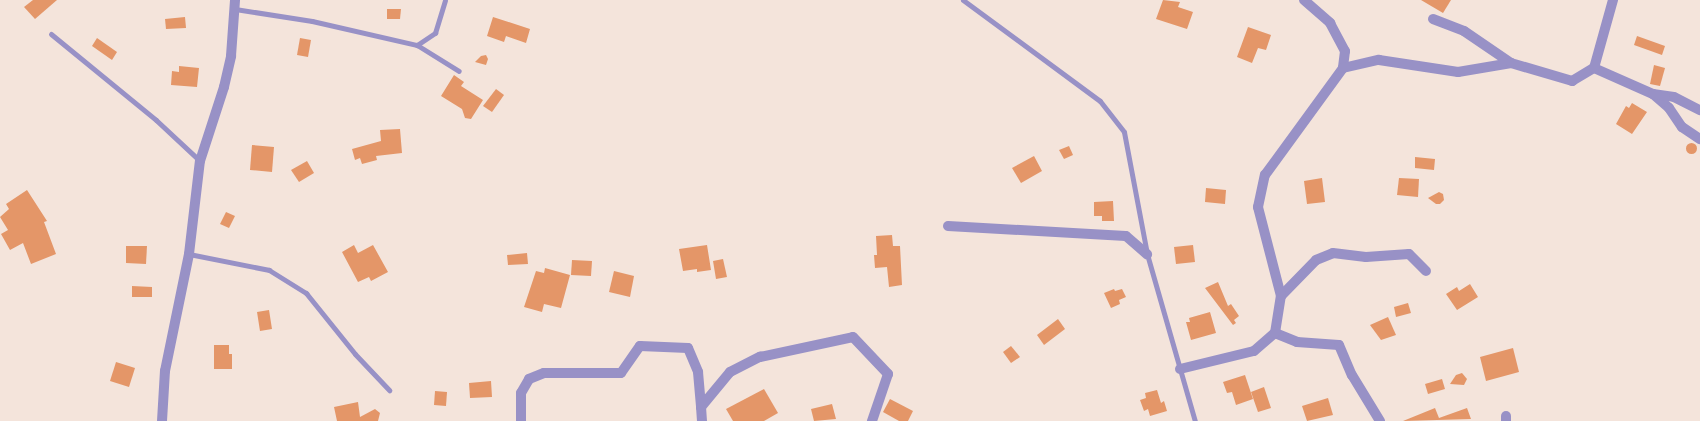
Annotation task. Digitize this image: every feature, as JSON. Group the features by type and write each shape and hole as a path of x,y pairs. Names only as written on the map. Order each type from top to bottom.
{"street":[{"path":"1180,369 1254,351 1275,333 1280,296 1258,207 1265,175 1343,68 1345,51 1330,23 1304,0"},
{"path":"1433,19 1464,31 1511,63 1572,81 1594,68 1613,0"},
{"path":"162,421 165,371 189,254 200,161 224,87 231,56 235,4"},
{"path":"1343,68 1379,60 1458,72 1511,63"},
{"path":"1594,68 1653,94 1674,97 1700,110"},
{"path":"1653,94 1669,108 1682,127 1700,140"},
{"path":"948,226 1126,236 1147,254"},
{"path":"1280,296 1316,260 1333,253 1366,257 1409,254 1426,271"},
{"path":"1275,333 1297,342 1339,344 1352,375 1380,421"},
{"path":"701,407 730,372 760,356 853,338 888,374 872,421"},
{"path":"521,421 521,394 529,379 544,373 621,373 640,346 688,348 698,372 702,421"}],"lane":[{"path":"418,45 435,33 445,0"},
{"path":"963,0 1100,101 1124,132 1147,254 1195,421"},
{"path":"235,4 418,45 459,71"},
{"path":"51,34 156,120 200,161"},
{"path":"189,254 269,270 306,293 355,354 389,390"}],"building":[{"path":"33,0 57,0 35,19 24,7"},
{"path":"1163,0 1180,2 1178,7 1193,12 1187,29 1156,19"},
{"path":"1421,0 1451,0 1443,13"},
{"path":"387,9 401,9 400,19 387,19"},
{"path":"185,17 186,28 166,29 165,19"},
{"path":"493,17 530,29 526,43 506,36 504,42 487,36"},
{"path":"1248,27 1271,35 1266,50 1258,48 1252,63 1237,57"},
{"path":"1637,36 1665,46 1662,55 1634,45"},
{"path":"97,38 117,52 112,60 92,46"},
{"path":"300,38 311,40 308,57 297,55"},
{"path":"486,55 488,59 486,65 475,62 481,56"},
{"path":"1654,65 1665,68 1660,86 1650,84"},
{"path":"179,66 199,68 197,87 171,85 172,71 179,72"},
{"path":"454,75 464,82 461,86 483,100 471,119 465,118 462,109 441,96"},
{"path":"496,89 504,95 492,112 483,106"},
{"path":"1632,103 1647,112 1632,134 1616,124 1626,106 1629,108"},
{"path":"400,129 402,153 376,156 377,160 362,164 360,158 355,160 352,149 381,141 380,130"},
{"path":"1691,142 1697,148 1691,154 1685,148"},
{"path":"252,145 274,147 272,172 250,170"},
{"path":"1069,146 1073,155 1064,159 1059,150"},
{"path":"1034,156 1042,171 1021,183 1012,168"},
{"path":"1415,157 1435,159 1434,170 1415,168"},
{"path":"307,161 314,173 299,182 291,170"},
{"path":"1322,178 1325,202 1307,204 1304,181"},
{"path":"1399,178 1419,179 1418,197 1397,195"},
{"path":"1206,188 1226,190 1225,204 1205,202"},
{"path":"27,190 47,221 44,222 56,254 31,264 23,243 10,250 1,234 8,230 0,217 9,209 6,204"},
{"path":"1439,192 1443,194 1444,200 1440,204 1436,204 1428,198"},
{"path":"1113,201 1114,221 1102,221 1102,216 1094,216 1094,202"},
{"path":"226,212 235,216 229,228 220,224"},
{"path":"892,235 893,246 900,246 902,285 889,287 887,267 875,268 874,255 877,255 876,236"},
{"path":"354,245 358,253 373,245 388,272 371,281 369,277 358,282 342,252"},
{"path":"707,245 711,270 683,271 679,249"},
{"path":"1193,245 1195,262 1176,264 1174,247"},
{"path":"126,246 147,246 146,264 126,263"},
{"path":"527,253 528,264 508,265 507,255"},
{"path":"723,259 727,277 716,279 713,261"},
{"path":"572,260 592,261 591,276 571,275"},
{"path":"545,268 570,275 561,308 544,304 542,312 524,307 536,271 544,273"},
{"path":"614,271 634,276 630,297 609,292"},
{"path":"1218,282 1228,306 1231,304 1239,316 1234,320 1236,323 1233,325 1205,288"},
{"path":"1470,284 1478,297 1457,310 1446,294 1457,287 1459,291"},
{"path":"132,286 152,287 152,297 132,297"},
{"path":"1114,289 1115,291 1122,289 1126,297 1119,300 1120,304 1111,308 1104,293"},
{"path":"1408,303 1411,313 1396,317 1394,307"},
{"path":"269,310 272,329 260,331 257,312"},
{"path":"1210,312 1216,333 1191,340 1186,322 1190,322 1189,318"},
{"path":"1388,317 1396,335 1381,340 1370,325"},
{"path":"1058,319 1065,329 1044,345 1037,335"},
{"path":"214,345 229,345 229,354 232,354 232,369 214,369"},
{"path":"1011,346 1020,357 1011,363 1003,352"},
{"path":"1513,348 1519,372 1486,381 1480,357"},
{"path":"116,362 135,368 129,387 110,381"},
{"path":"1462,373 1467,379 1464,385 1450,384 1456,375"},
{"path":"1245,375 1253,399 1236,405 1232,392 1227,393 1223,382"},
{"path":"1442,379 1445,389 1428,394 1425,384"},
{"path":"491,381 492,397 470,398 469,383"},
{"path":"1264,387 1271,408 1258,412 1251,392"},
{"path":"764,389 778,413 764,421 733,421 726,409"},
{"path":"1157,390 1161,403 1164,401 1167,411 1150,416 1148,409 1144,411 1140,400 1146,398 1145,393"},
{"path":"435,391 447,392 446,406 434,405"},
{"path":"1328,398 1333,415 1307,421 1302,406"},
{"path":"890,399 913,411 908,421 899,421 883,412"},
{"path":"358,402 360,417 375,409 380,413 378,421 337,421 334,407"},
{"path":"832,404 836,419 814,421 811,409"},
{"path":"1435,408 1439,418 1467,408 1471,419 1403,421"}]}
